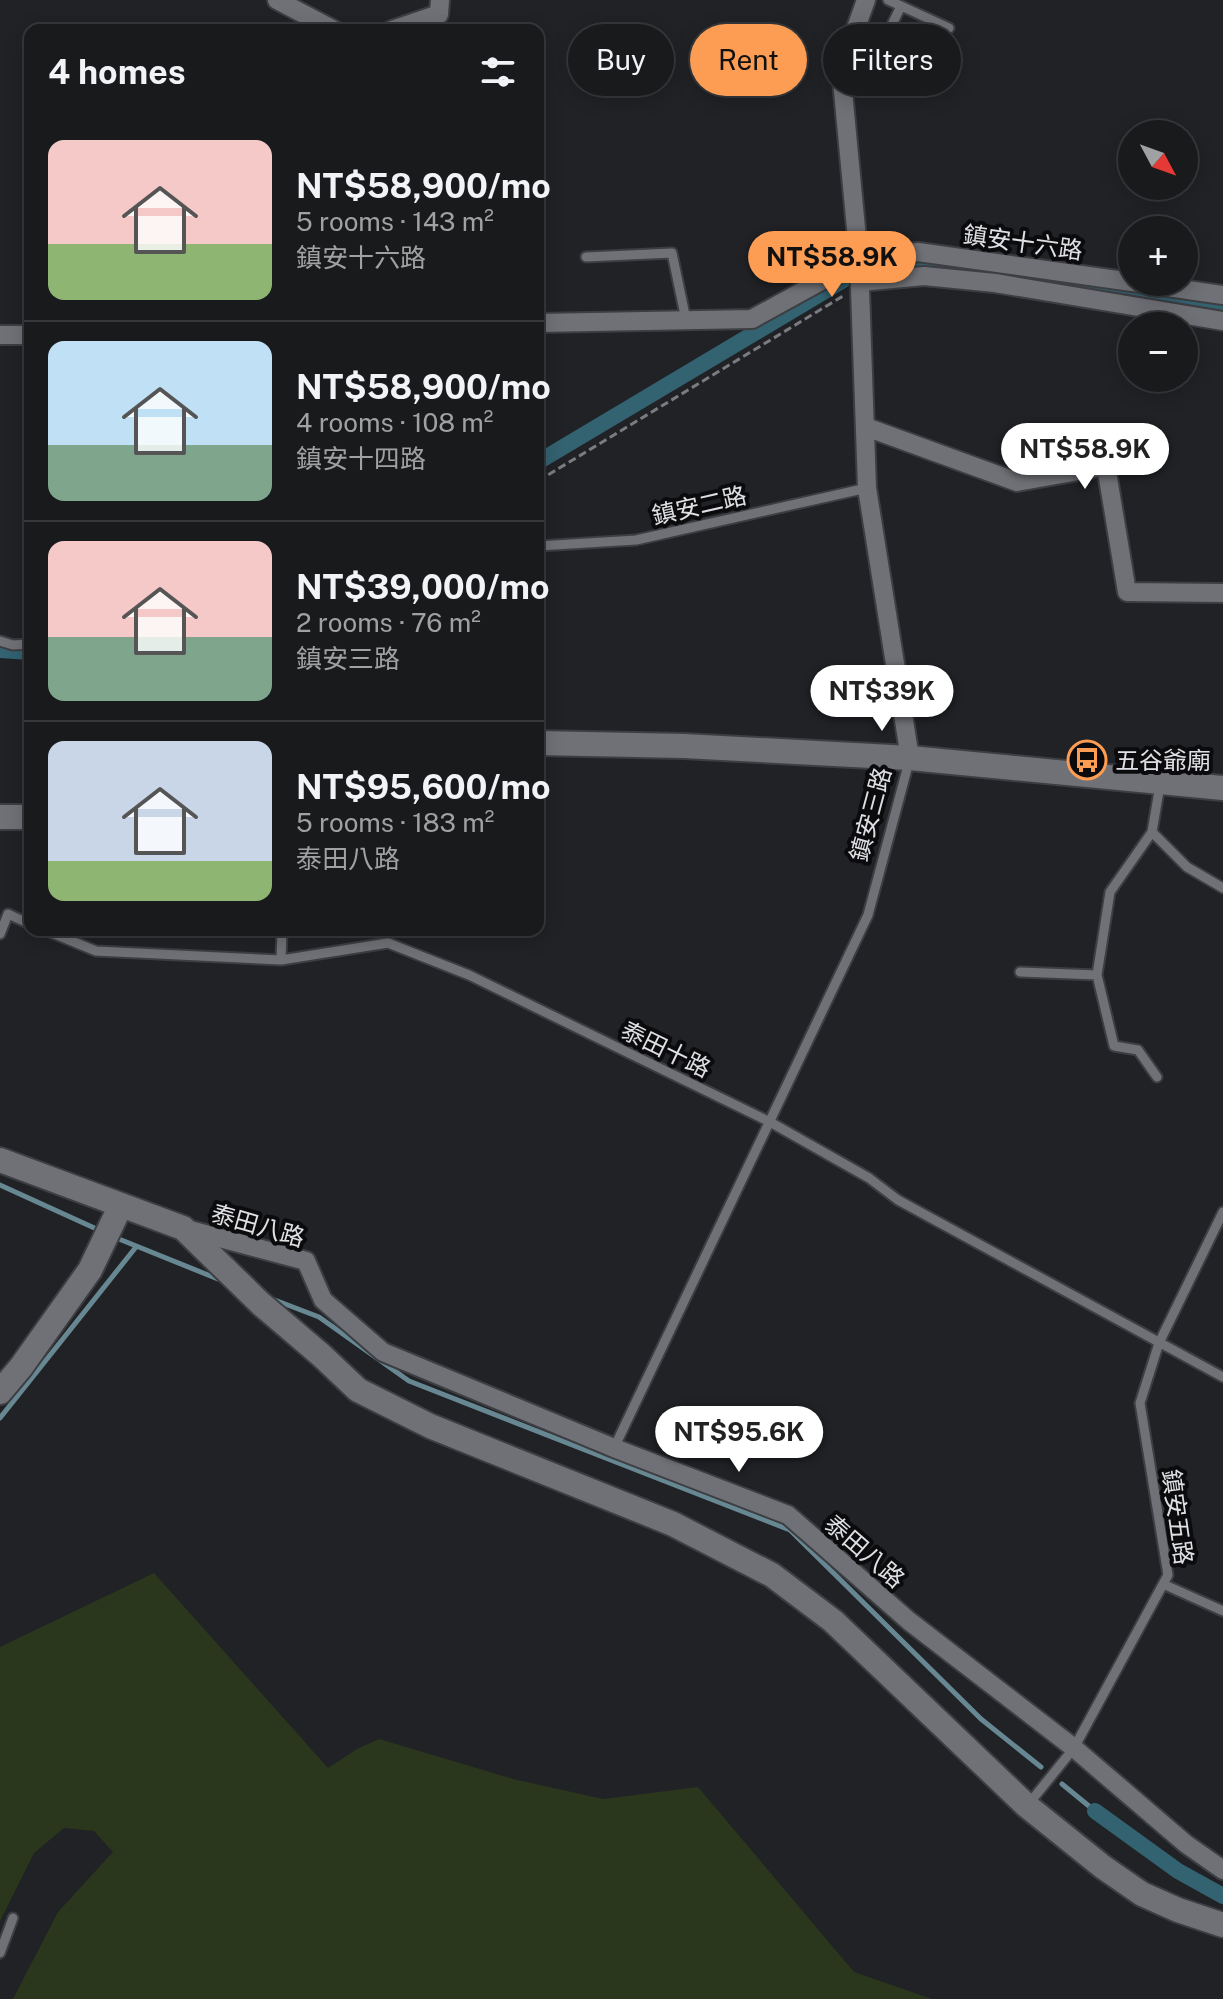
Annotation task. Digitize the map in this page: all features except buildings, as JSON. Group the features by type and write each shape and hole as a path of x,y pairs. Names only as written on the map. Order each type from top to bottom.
{"street":[{"path":"277,0 323,24"},
{"path":"410,24 439,14 440,0"},
{"name":"鎮安三路","path":"866,0 841,70 859,260 867,488 910,758"},
{"name":"鎮安十六路","path":"544,323 752,319 859,260 918,252 1118,280"},
{"path":"860,282 924,276 995,283 1223,321"},
{"name":"鎮安十六路","path":"1198,291 1223,295"},
{"path":"0,335 24,335"},
{"path":"866,427 1017,482 1106,466 1127,592 1223,593"},
{"path":"544,743 684,746 910,758 1223,788"},
{"path":"0,817 24,817"},
{"path":"0,1160 183,1228 261,1304 358,1390 430,1426 673,1524 772,1575 833,1621 1027,1806 1103,1867 1142,1894 1223,1925"},
{"path":"0,1392 90,1270 121,1205"},
{"name":"泰田八路","path":"183,1228 306,1261 323,1300 383,1352 614,1448 788,1515 909,1621 1074,1748 1186,1844 1223,1870"}],"lane":[{"path":"888,0 940,24"},
{"path":"892,24 901,6"},
{"path":"586,257 672,253 686,320"},
{"name":"鎮安二路","path":"544,546 636,540 867,488"},
{"path":"0,641 24,644"},
{"name":"鎮安三路","path":"614,1448 868,915 910,758"},
{"path":"1157,1077 1138,1050 1114,1046 1097,975 1110,892 1152,832 1161,782"},
{"path":"1152,832 1187,867 1223,888"},
{"path":"0,934 8,914 24,921"},
{"name":"泰田十路","path":"60,936 96,951 281,960 388,943 469,975 770,1122 869,1178 898,1200 1223,1377"},
{"path":"281,960 282,936"},
{"path":"1020,972 1097,975"},
{"name":"鎮安五路","path":"1027,1806 1074,1748 1168,1575 1140,1403 1159,1343 1223,1212"},
{"path":"1163,1584 1223,1611"},
{"path":"0,1953 13,1918"}],"path":[{"path":"544,477 848,293 860,282"}],"green space":[{"path":"154,1573 328,1768 379,1739 513,1779 603,1799 698,1787 854,1972 932,1999 13,1999 58,1912 113,1852 94,1831 64,1828 34,1853 0,1921 0,1647"}],"waterway":[{"path":"863,273 904,263 946,265 1223,308"},
{"path":"544,458 847,278"},
{"path":"0,650 24,652"},
{"path":"0,1185 101,1231"},
{"path":"114,1237 218,1279"},
{"path":"0,1418 136,1247"},
{"path":"272,1299 319,1317 409,1381 790,1530 981,1719 1041,1767"},
{"path":"1062,1784 1095,1811"},
{"path":"1095,1811 1178,1871 1223,1896"}],"place":[{"name":"五谷爺廟","path":"1087,760"}]}
